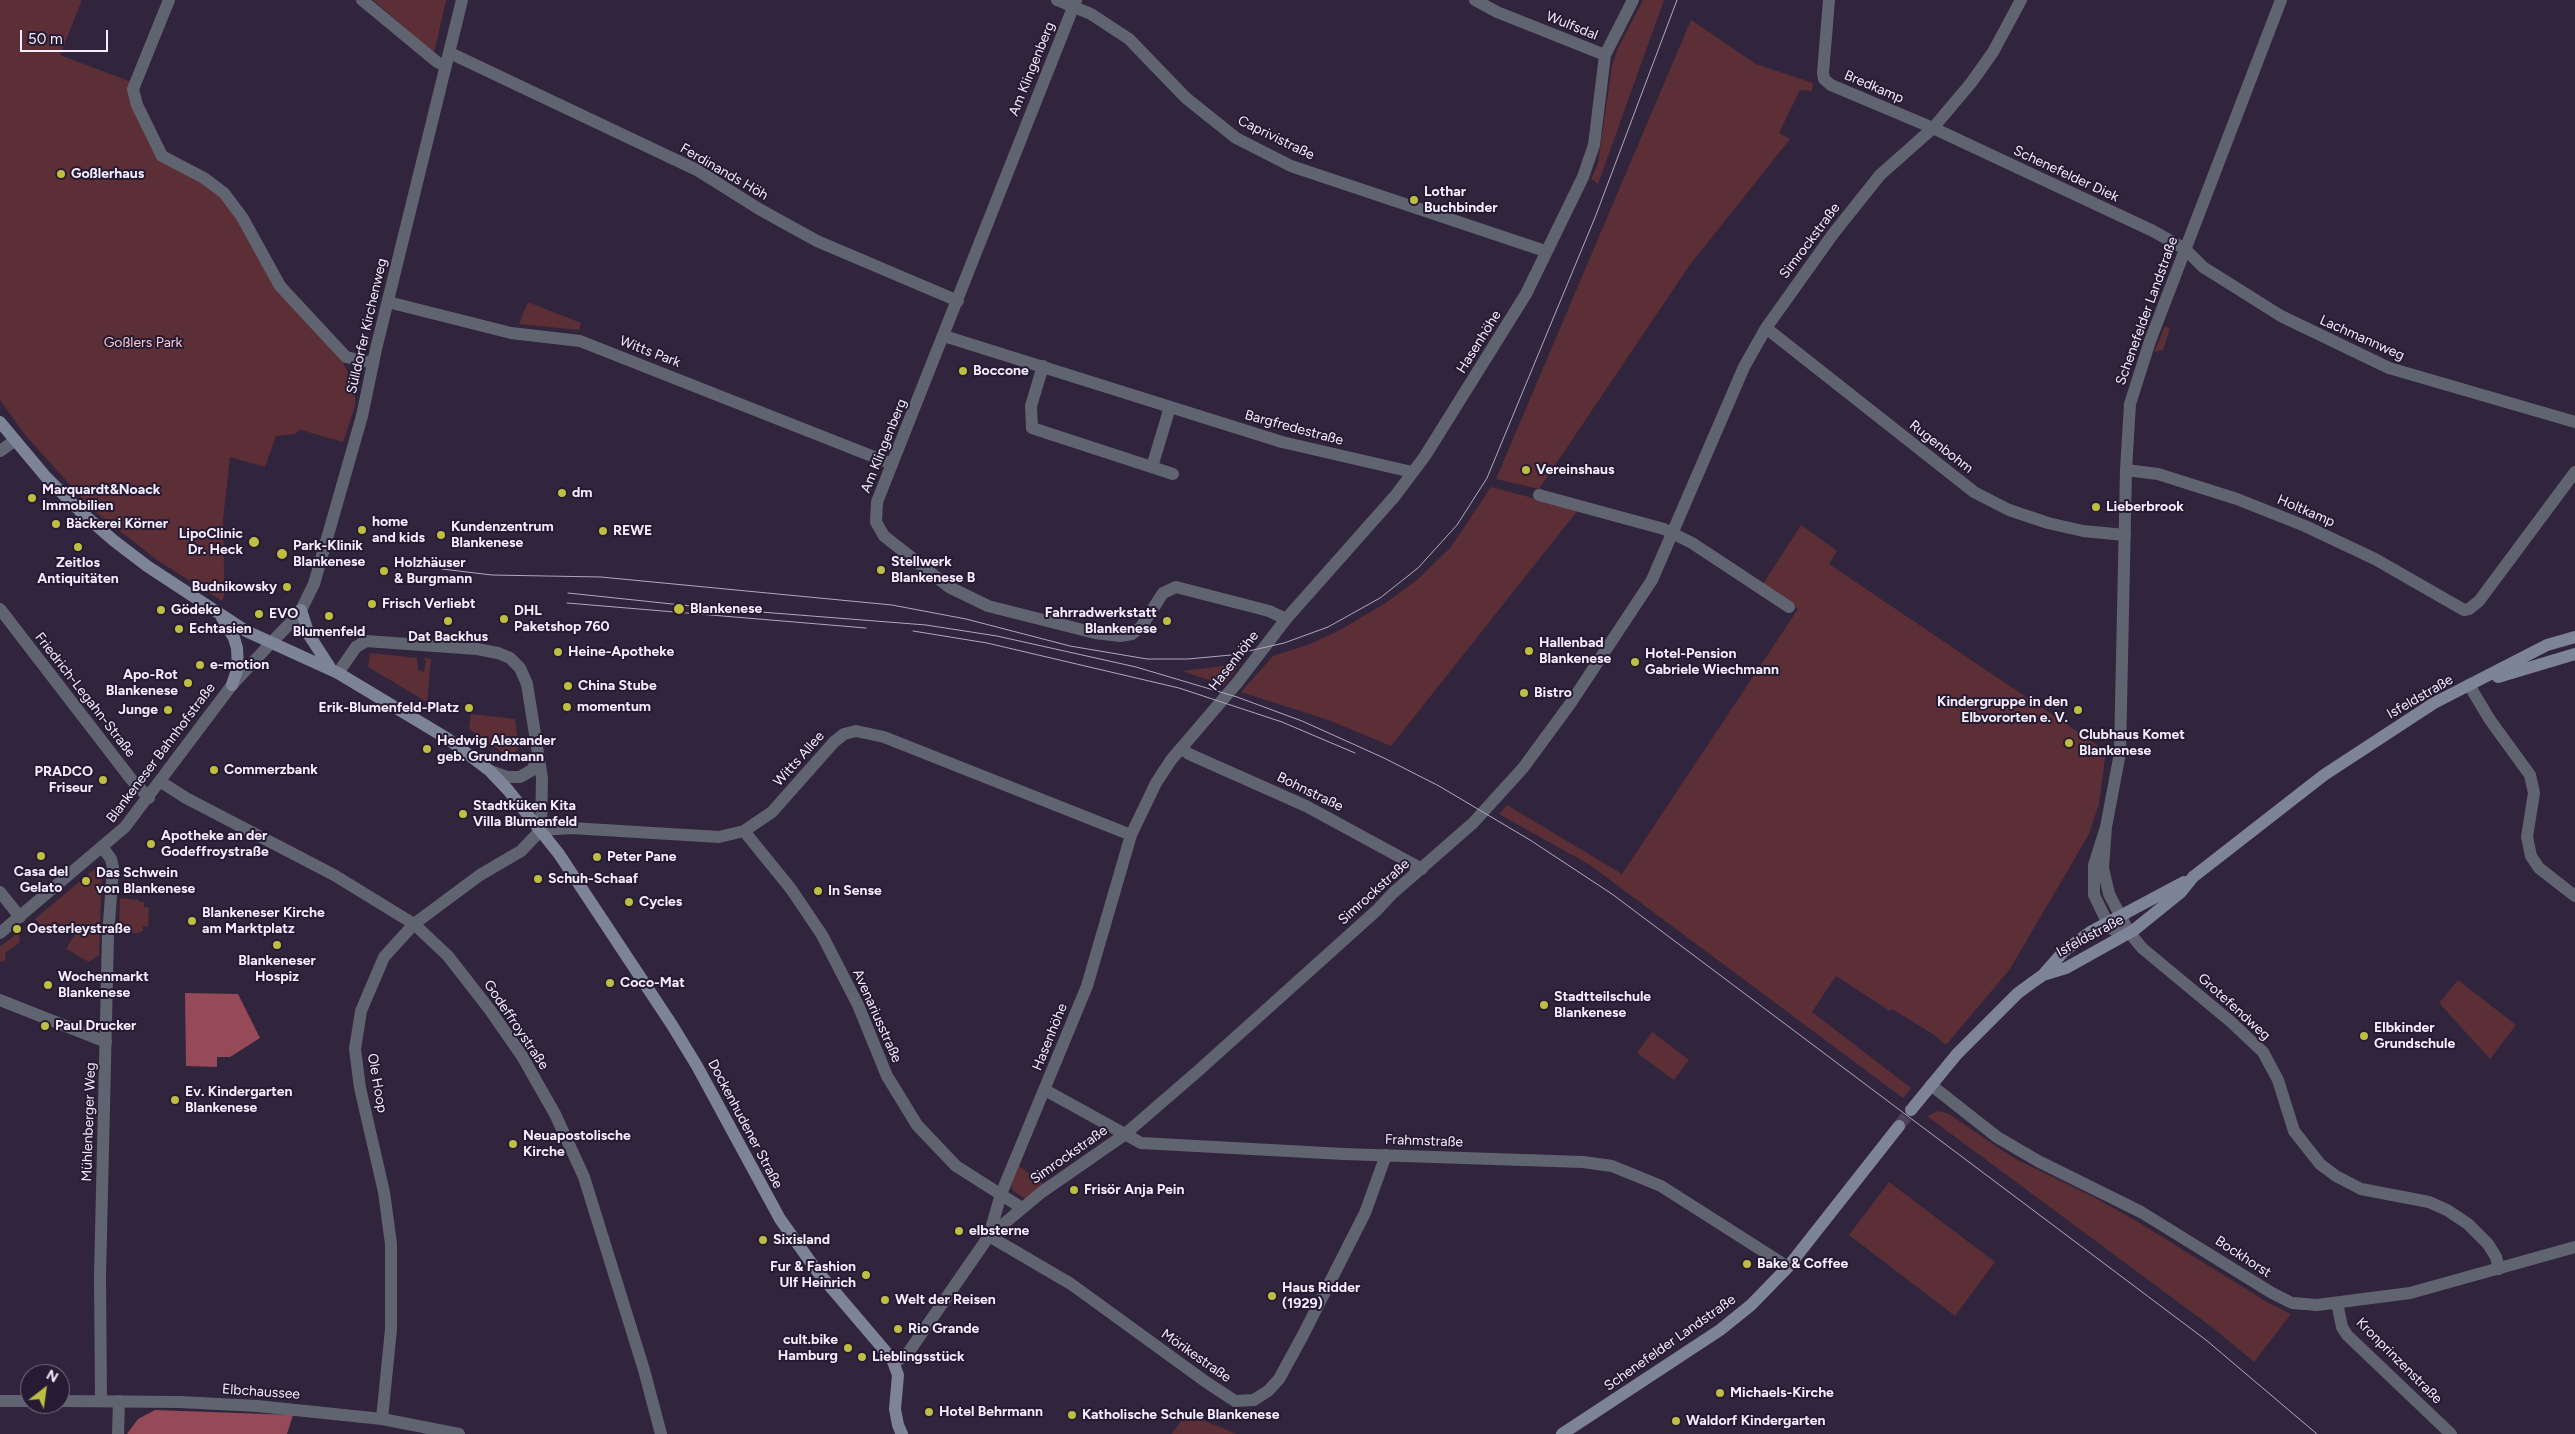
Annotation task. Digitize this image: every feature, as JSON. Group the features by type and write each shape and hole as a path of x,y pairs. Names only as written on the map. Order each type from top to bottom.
{"main road":[{"path":"0,422 46,477 113,540 219,614 270,644 334,671 448,739 490,771 541,830"},
{"path":"302,610 309,635 334,671"},
{"path":"219,614 234,638 237,648 238,667 232,685"},
{"name":"Isfeldstraße","path":"2043,975 2066,968 2152,917 2193,878 2324,775 2434,703 2547,646 2575,637"},
{"name":"Isfeldstraße","path":"2469,685 2575,654"},
{"name":"Dockenhudener Straße","path":"541,830 635,968 697,1066 780,1219 817,1271 894,1363"},
{"name":"Isfeldstraße","path":"2043,975 2055,959 2070,946 2106,924 2193,878"},
{"path":"1911,1110 1978,1032 2018,994 2043,975"},
{"name":"Schenefelder Landstraße","path":"1562,1434 1720,1330 1751,1306 1788,1267 1899,1126"},
{"path":"894,1363 898,1375 896,1418 902,1434"}],"street":[{"path":"169,0 133,89 137,105 162,156 204,178 224,193 242,217 265,263 280,286 346,357 373,363"},
{"path":"362,0 437,62 446,66"},
{"name":"Sülldorfer Kirchenweg","path":"270,644 292,623 302,610 314,584 362,416 373,363 462,0"},
{"name":"Caprivistraße","path":"1057,0 1075,3 1129,39 1186,98 1236,138 1291,166 1545,251"},
{"name":"Wulfsdal","path":"1474,0 1496,12 1605,55"},
{"name":"Hasenhöhe","path":"894,1363 908,1353 989,1236 1001,1194 1087,986 1131,835 1159,778 1181,748 1237,683 1286,619 1395,496 1425,456 1526,294 1545,251 1583,177 1594,145 1605,55 1634,0"},
{"name":"Bredkamp","path":"1829,0 1823,73 1826,82 1933,128"},
{"name":"Simrockstraße","path":"989,1236 1082,1162 1124,1135 1376,911 1397,889 1473,824 1507,787 1544,740 1652,580 1744,367 1766,328 1833,234 1880,175 1933,128 1951,109 1992,52 2021,0"},
{"name":"Schenefelder Landstraße","path":"2129,932 2104,882 2103,860 2106,827 2120,753 2126,470 2130,404 2150,341 2281,0"},
{"name":"Am Klingenberg","path":"1075,3 875,509 878,528 884,536 936,579 988,606 1095,632 1126,636 1141,627 1163,593 1176,587 1269,611 1286,619"},
{"name":"Ferdinands Höh","path":"450,53 697,170 759,209 816,241 958,301"},
{"name":"Schenefelder Diek","path":"1933,128 2153,231 2185,249"},
{"name":"Lachmannweg","path":"2185,249 2203,267 2273,311 2310,332 2389,368 2575,422"},
{"name":"Witts Park","path":"388,302 512,333 580,341 892,464"},
{"name":"Rugenbohm","path":"1766,328 1974,492 2009,510 2048,523 2083,531 2125,535"},
{"name":"Bargfredestraße","path":"944,336 1288,444 1412,472"},
{"path":"1043,366 1031,406 1032,428 1173,474"},
{"path":"1152,467 1170,407"},
{"path":"0,451 14,441"},
{"name":"Holtkamp","path":"2126,470 2158,474 2236,499 2305,526 2376,560 2464,610 2469,609 2479,600 2575,472"},
{"path":"1539,495 1673,533 1789,607"},
{"name":"Friedrich-Legahn-Straße","path":"0,609 131,779 149,798"},
{"path":"334,671 356,647 366,641 484,650 498,652 510,658 524,674 540,757 543,790 541,830"},
{"name":"Blankeneser Bahnhofstraße","path":"0,933 103,848 125,827 149,798 232,685 270,644"},
{"path":"2469,685 2490,720 2530,775 2534,793 2527,837 2531,856 2546,874 2575,896"},
{"name":"Witts Allee","path":"541,830 571,828 719,837 744,832 772,812 834,742 844,734 856,731 884,738 1131,835"},
{"name":"Bohnstraße","path":"1181,748 1189,754 1306,806 1422,869"},
{"path":"490,771 507,777 520,777 532,770 540,757"},
{"name":"Godeffroystraße","path":"161,782 186,798 334,875 414,924 448,956 490,1010 522,1056 555,1114 584,1177 644,1370 661,1434"},
{"name":"Schenefelder Landstraße","path":"2106,827 2096,858 2093,882 2096,902 2106,924"},
{"name":"Ole Hoop","path":"382,1419 391,1329 391,1244 384,1192 360,1088 356,1049 361,1011 384,957 414,924 480,875 521,851 541,830"},
{"name":"Avenariusstraße","path":"744,832 790,889 822,935 858,1005 887,1076 917,1125 956,1166 1001,1194"},
{"name":"Mühlenberger Weg","path":"101,1401 100,1276 108,936 113,868 111,858 103,848"},
{"path":"0,892 20,917"},
{"path":"2106,924 2116,931 2129,932"},
{"name":"Grotefendweg","path":"2129,932 2142,948 2230,1021 2263,1052 2278,1080 2294,1131 2320,1164 2336,1176 2361,1189 2429,1202 2447,1210 2468,1224 2488,1244 2496,1257 2499,1269"},
{"path":"0,1000 106,1042"},
{"name":"Bockhorst","path":"1931,1085 1996,1137 2038,1161 2141,1212 2282,1299 2302,1305 2337,1303 2410,1293 2575,1247"},
{"name":"Frahmstraße","path":"1045,1090 1141,1143 1583,1162 1618,1167 1666,1188 1788,1267"},
{"name":"Mörikestraße","path":"989,1236 1071,1284 1235,1401 1254,1400 1268,1391 1279,1378 1302,1337 1366,1213 1386,1155"},
{"path":"1001,1194 1022,1208"},
{"name":"Kronprinzenstraße","path":"2337,1303 2342,1327 2347,1335 2452,1434"},
{"path":"0,1401 20,1401"},
{"name":"Elbchaussee","path":"70,1401 257,1406 382,1419 459,1434"},
{"path":"118,1434 119,1401"}],"green space":[{"name":"Goßlers Park","path":"0,0 82,0 60,55 134,83 162,156 219,195 341,359 351,378 355,406 343,442 301,430 294,434 276,436 265,467 230,457 223,520 224,596 222,601 157,560 92,509 26,436 0,400"},
{"path":"373,0 446,0 434,53"},
{"path":"1643,0 1664,0 1598,184 1591,179 1598,163 1612,66 1618,48"},
{"path":"1691,20 1756,64 1813,83 1812,91 1800,90 1779,133 1790,139 1689,266 1539,489 1496,479"},
{"path":"528,302 581,323 579,330 519,324"},
{"path":"2165,326 2170,329 2163,350 2154,352"},
{"path":"1491,487 1578,510 1391,746 1328,720 1241,692 1273,656 1310,644 1340,630 1384,604 1417,580 1451,547"},
{"path":"1801,525 1837,551 1829,564 2106,751 2099,804 2089,834 2010,969 1946,1045 1936,1036 1892,1009 1890,1011 1836,976 1812,1012 1911,1088 1903,1098 1590,865 1499,814 1507,805 1622,874 1798,609 1763,584"},
{"path":"370,653 417,658 418,670 424,672 426,661 423,658 431,659 427,702 368,667"},
{"path":"1240,664 1224,685 1182,671"},
{"path":"471,714 515,719 519,748 509,757 469,729"},
{"path":"102,865 99,955 89,962 66,949 75,934 56,923 49,934 35,919 98,866"},
{"path":"120,898 139,900 139,902 144,902 144,907 149,907 148,927 143,926 143,931 138,933 119,933"},
{"path":"19,932 20,942 5,953 6,960 0,962 0,947"},
{"path":"2458,980 2516,1025 2490,1059 2439,1003"},
{"path":"1652,1032 1689,1060 1674,1080 1637,1053"},
{"path":"1938,1111 1949,1114 2012,1157 2099,1200 2138,1222 2267,1302 2291,1314 2254,1362 2213,1328 1927,1116"},
{"path":"1019,1166 1044,1184 1026,1199 1013,1191 1011,1186"},
{"path":"1889,1182 1995,1262 1955,1316 1849,1235"},
{"path":"1186,1413 1237,1434 1172,1434"}],"shaded area":[{"path":"185,993 238,994 260,1038 230,1057 217,1057 217,1067 186,1066"},
{"path":"155,1410 293,1415 287,1434 127,1434 138,1419"}],"tunnel":[{"path":"1899,1126 1911,1110"}],"tram line":[{"path":"442,569 492,575 601,577 892,605 966,619 1070,646 1147,659 1188,659 1231,655 1284,643 1328,627 1380,598 1418,568 1457,525 1487,478 1596,215 1677,0"},
{"path":"568,593 710,608 926,625 997,636 1136,667 1237,697 1302,721 1384,758 1439,786 1530,840 1612,894 2206,1340 2317,1434"},
{"path":"567,603 866,628"},
{"path":"913,631 987,643 1179,688 1282,722 1355,753"}],"place":[{"name":"Goßlerhaus","path":"61,174"},
{"name":"Lothar Buchbinder","path":"1414,200"},
{"name":"Boccone","path":"963,371"},
{"name":"Vereinshaus","path":"1526,470"},
{"name":"dm","path":"562,493"},
{"name":"Marquardt&Noack Immobilien","path":"32,498"},
{"name":"Lieberbrook","path":"2096,507"},
{"name":"Bäckerei Körner","path":"56,524"},
{"name":"home and kids","path":"362,530"},
{"name":"REWE","path":"603,531"},
{"name":"Kundenzentrum Blankenese","path":"441,535"},
{"name":"LipoClinic Dr. Heck","path":"254,542"},
{"name":"Zeitlos Antiquitäten","path":"78,547"},
{"name":"Park-Klinik Blankenese","path":"282,554"},
{"name":"Stellwerk Blankenese B","path":"881,570"},
{"name":"Holzhäuser & Burgmann","path":"384,571"},
{"name":"Budnikowsky","path":"287,587"},
{"name":"Frisch Verliebt","path":"372,604"},
{"name":"Blankenese","path":"679,609"},
{"name":"Gödeke","path":"161,610"},
{"name":"EVO","path":"259,614"},
{"name":"Blumenfeld","path":"329,616"},
{"name":"DHL Paketshop 760","path":"504,619"},
{"name":"Dat Backhus","path":"448,621"},
{"name":"Fahrradwerkstatt Blankenese","path":"1167,621"},
{"name":"Echtasien","path":"179,629"},
{"name":"Hallenbad Blankenese","path":"1529,651"},
{"name":"Heine-Apotheke","path":"558,652"},
{"name":"Hotel-Pension Gabriele Wiechmann","path":"1635,662"},
{"name":"e-motion","path":"200,665"},
{"name":"Apo-Rot Blankenese","path":"188,683"},
{"name":"China Stube","path":"568,686"},
{"name":"Bistro","path":"1524,693"},
{"name":"momentum","path":"567,707"},
{"name":"Erik-Blumenfeld-Platz","path":"469,708"},
{"name":"Junge","path":"168,710"},
{"name":"Kindergruppe in den Elbvororten e. V.","path":"2078,710"},
{"name":"Clubhaus Komet Blankenese","path":"2069,743"},
{"name":"Hedwig Alexander geb. Grundmann","path":"427,749"},
{"name":"Commerzbank","path":"214,770"},
{"name":"PRADCO Friseur","path":"103,780"},
{"name":"Stadtküken Kita Villa Blumenfeld","path":"463,814"},
{"name":"Apotheke an der Godeffroystraße","path":"151,844"},
{"name":"Casa del Gelato","path":"41,856"},
{"name":"Peter Pane","path":"597,857"},
{"name":"Schuh-Schaaf","path":"538,879"},
{"name":"Das Schwein von Blankenese","path":"86,881"},
{"name":"In Sense","path":"818,891"},
{"name":"Cycles","path":"629,902"},
{"name":"Blankeneser Kirche am Marktplatz","path":"192,921"},
{"name":"Oesterleystraße","path":"17,929"},
{"name":"Blankeneser Hospiz","path":"277,945"},
{"name":"Coco-Mat","path":"610,983"},
{"name":"Wochenmarkt Blankenese","path":"48,985"},
{"name":"Stadtteilschule Blankenese","path":"1544,1005"},
{"name":"Paul Drucker","path":"45,1026"},
{"name":"Elbkinder Grundschule","path":"2364,1036"},
{"name":"Ev. Kindergarten Blankenese","path":"175,1100"},
{"name":"Neuapostolische Kirche","path":"513,1144"},
{"name":"Frisör Anja Pein","path":"1074,1190"},
{"name":"elbsterne","path":"959,1231"},
{"name":"Sixisland","path":"763,1240"},
{"name":"Bake & Coffee","path":"1747,1264"},
{"name":"Fur & Fashion Ulf Heinrich","path":"866,1275"},
{"name":"Haus Ridder (1929)","path":"1272,1296"},
{"name":"Welt der Reisen","path":"885,1300"},
{"name":"Rio Grande","path":"898,1329"},
{"name":"cult.bike Hamburg","path":"848,1348"},
{"name":"Lieblingsstück","path":"862,1357"},
{"name":"Michaels-Kirche","path":"1720,1393"},
{"name":"Hotel Behrmann","path":"929,1412"},
{"name":"Katholische Schule Blankenese","path":"1072,1415"},
{"name":"Waldorf Kindergarten","path":"1676,1421"}]}
